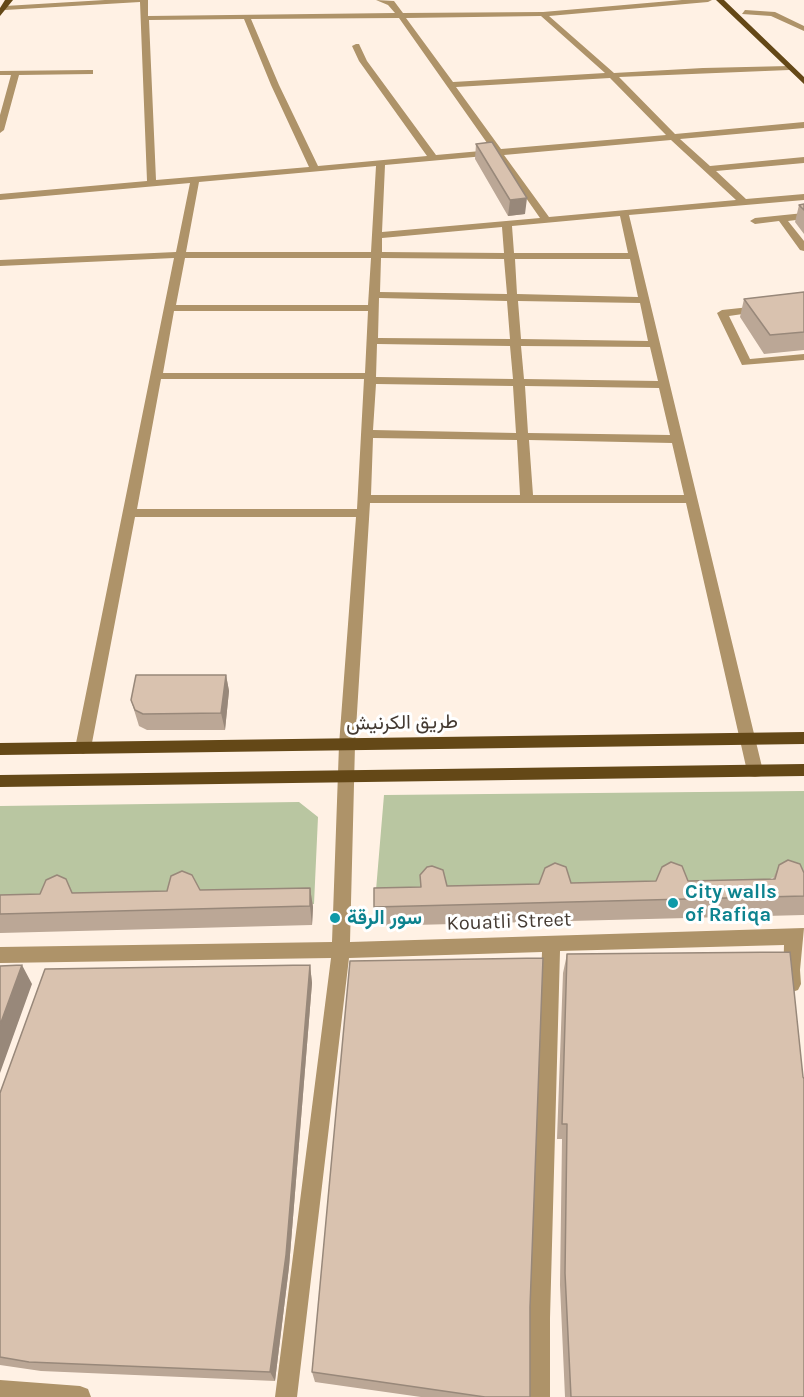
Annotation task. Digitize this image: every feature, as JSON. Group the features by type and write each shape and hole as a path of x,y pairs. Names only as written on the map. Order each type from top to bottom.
{"main road":[{"path":"2,11 9,0"},
{"path":"720,0 804,82"},
{"path":"732,0 804,69"},
{"name":"طريق الكرنيش","path":"0,749 804,738"},
{"path":"0,781 804,770"}],"street":[{"path":"2,11 143,0 152,184"},
{"path":"380,0 391,3 400,14 448,86 547,221"},
{"path":"144,18 543,14 708,0"},
{"path":"531,14 546,4"},
{"path":"745,12 772,14 804,28"},
{"path":"543,14 612,75 745,203"},
{"path":"246,16 275,85 315,169"},
{"path":"356,46 363,61 433,158"},
{"path":"448,86 612,75 789,68"},
{"path":"0,73 90,72"},
{"path":"0,130 16,73"},
{"path":"0,197 804,125"},
{"path":"708,169 804,160"},
{"path":"286,1397 341,950 347,745 364,506 381,163"},
{"path":"83,748 195,180"},
{"path":"377,235 804,197"},
{"path":"624,214 689,499 755,771"},
{"path":"754,221 804,216"},
{"path":"781,218 804,248"},
{"path":"507,224 527,499"},
{"path":"0,263 180,255 634,256"},
{"path":"170,308 512,298 645,300"},
{"path":"769,308 722,313 746,363 804,357"},
{"path":"372,341 515,340 655,344"},
{"path":"156,376 664,385"},
{"path":"368,434 676,439"},
{"path":"129,513 527,499 689,499"},
{"path":"794,1004 791,970 799,936"},
{"name":"Kouatli Street","path":"0,955 341,950 799,936"},
{"path":"540,1397 539,1318 551,943"},
{"path":"48,975 55,953"},
{"path":"0,1391 80,1397"}],"green space":[{"path":"804,791 804,894 778,877 771,878 765,888 663,879 652,884 419,888 375,902 384,795"},
{"path":"299,802 318,817 314,904 203,907 175,893 78,897 66,891 0,911 0,806"}],"building":[{"path":"492,142 527,198 510,200 476,144"},
{"path":"804,292 804,332 770,335 744,299"},
{"path":"136,675 226,675 221,713 143,714 135,710 131,700"},
{"path":"788,860 800,864 804,873 804,896 374,907 374,888 421,887 420,875 427,867 432,866 443,870 447,886 539,884 545,868 555,863 566,867 571,883 656,881 662,867 671,862 682,866 688,881 775,879 779,865"},
{"path":"182,871 192,875 200,890 310,888 310,906 0,914 0,895 40,894 46,880 57,875 66,879 72,893 167,891 171,876"},
{"path":"790,952 804,1079 804,1397 571,1397 565,1273 567,1124 562,1124 567,954"},
{"path":"543,958 530,1307 530,1397 485,1397 312,1372 350,961"},
{"path":"22,965 0,1025 0,966"},
{"path":"310,965 286,1255 270,1372 29,1362 0,1357 0,1093 45,969"}],"place":[{"name":"City walls of Rafiqa","path":"673,903"},
{"name":"سور الرقة","path":"335,918"}]}
